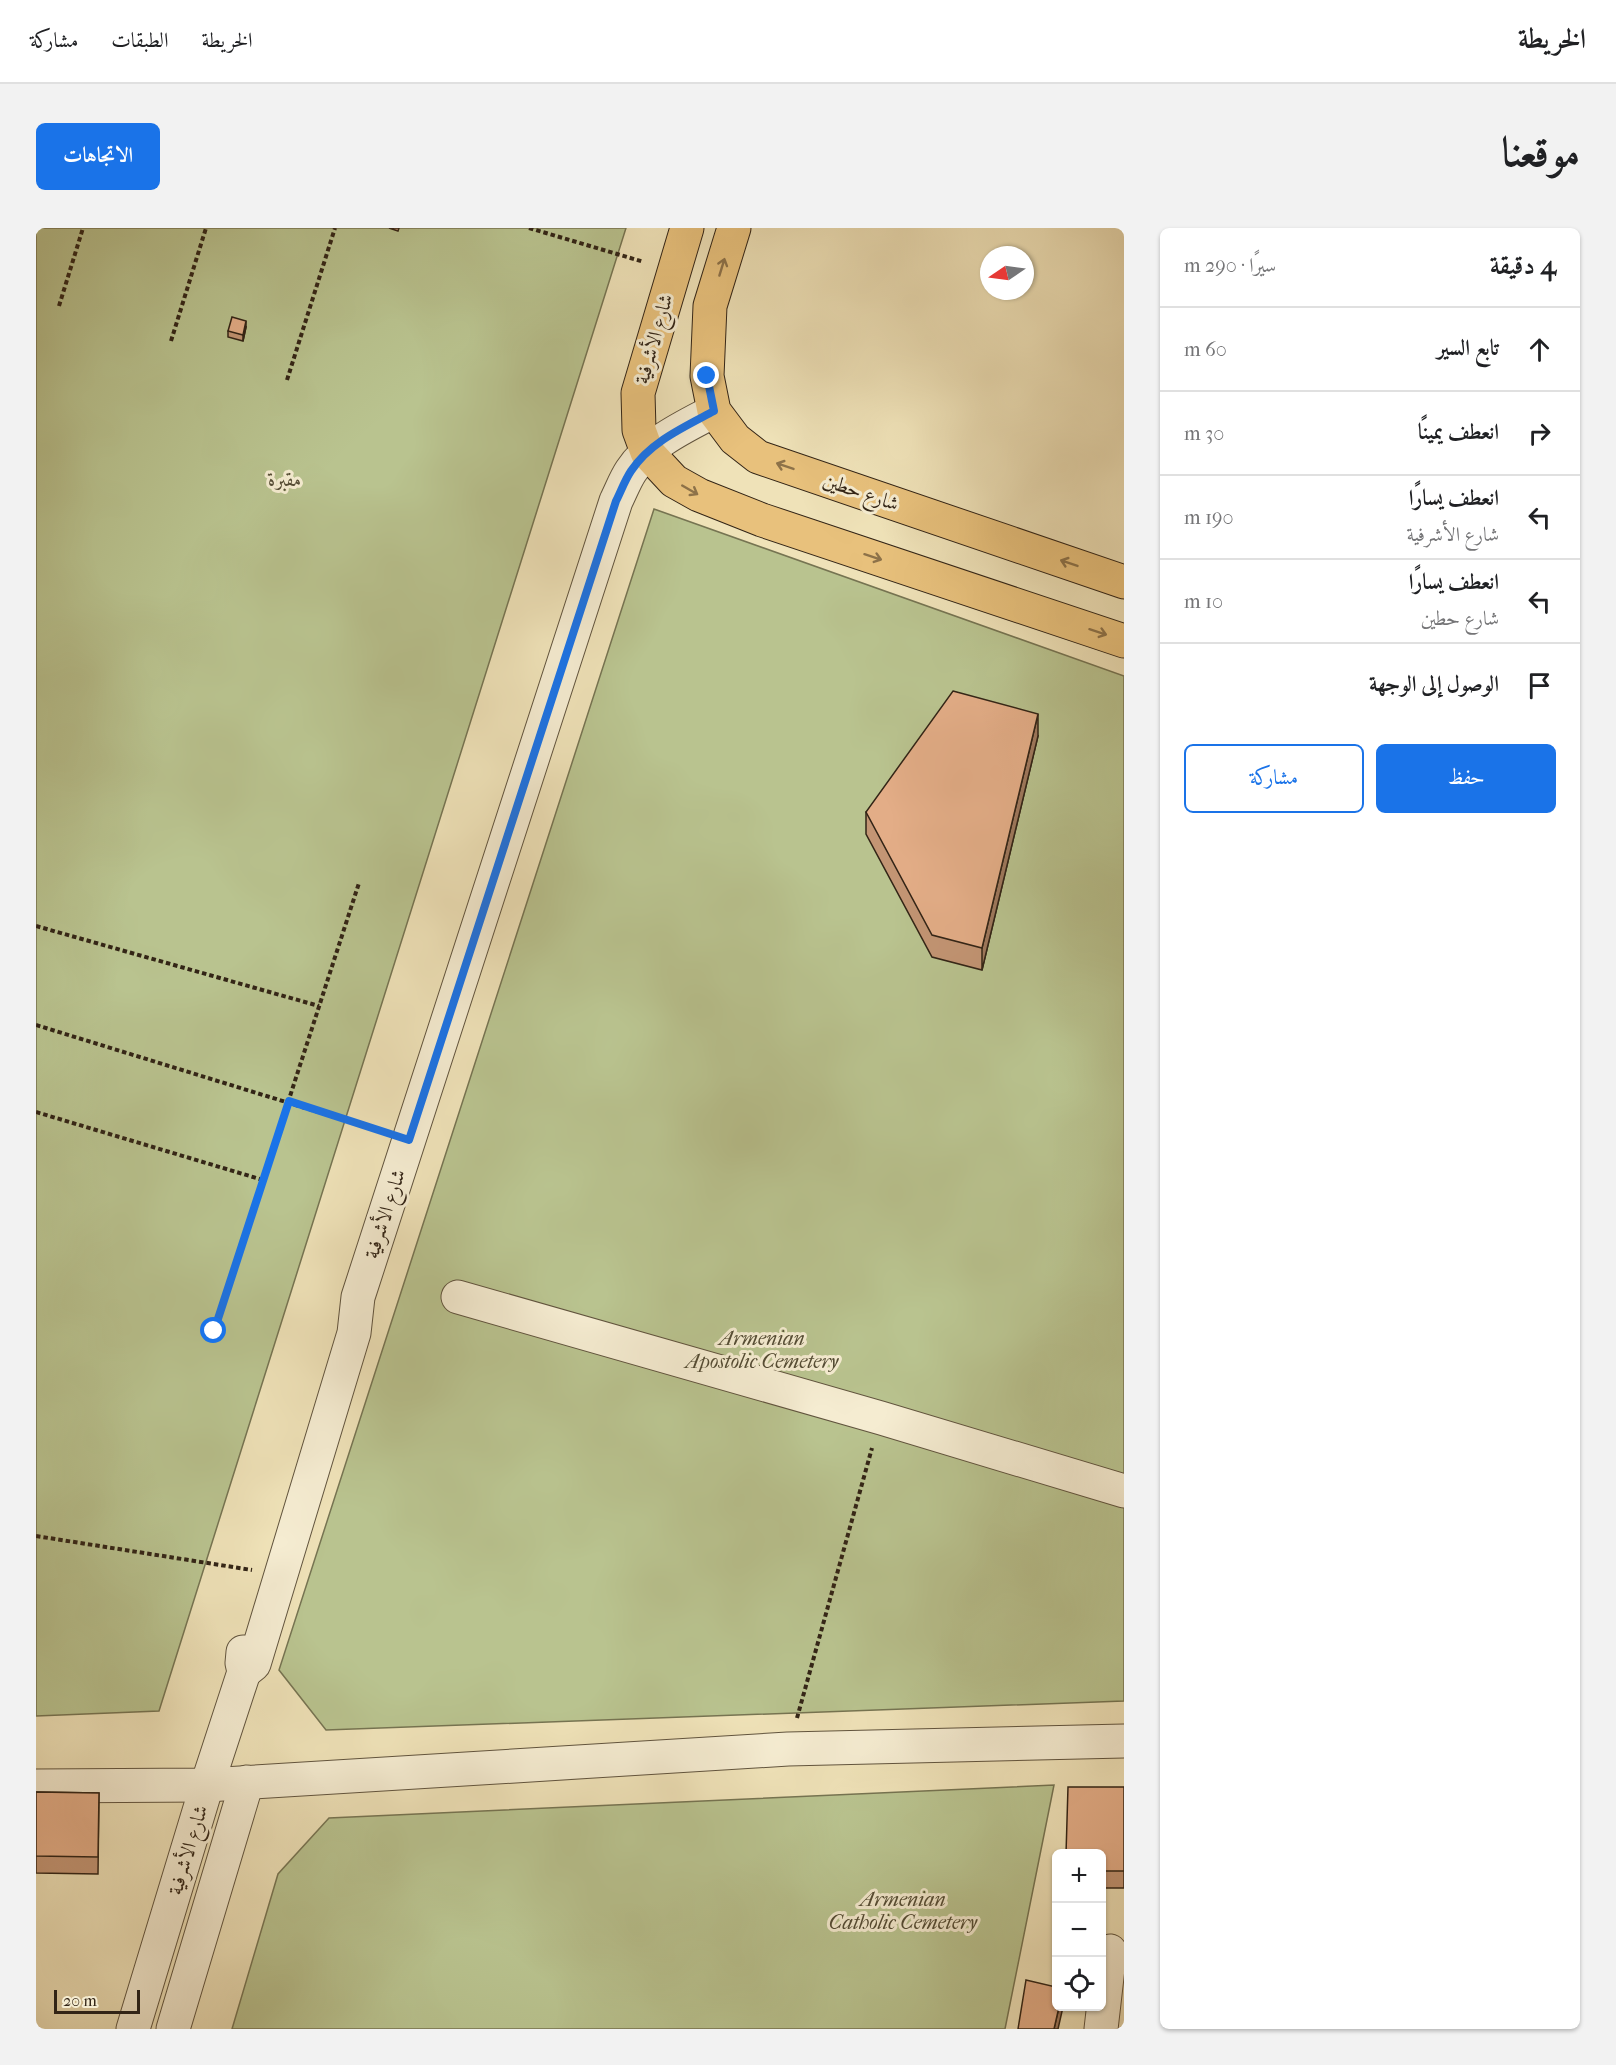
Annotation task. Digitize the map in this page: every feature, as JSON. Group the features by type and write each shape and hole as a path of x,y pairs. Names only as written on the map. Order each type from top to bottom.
{"main road":[{"name":"شارع الأشرفية","path":"647,452 639,430 638,393 687,228"},
{"name":"شارع حطين","path":"734,228 710,306 707,376 714,411 735,440 758,457 1124,582"},
{"path":"647,452 674,481 699,495 752,516 1124,641"}],"street":[{"name":"شارع الأشرفية","path":"244,1672 254,1664 352,1341 358,1297 616,501 631,471 647,452 665,438 714,411"},
{"name":"شارع الأشرفية","path":"134,2029 207,1785 244,1672 242,1658 336,1330 341,1319 358,1297"},
{"path":"458,1297 880,1418 1124,1491"},
{"path":"36,1786 207,1785 788,1749 1124,1741"},
{"path":"173,2029 247,1782"},
{"path":"1101,2029 1110,1951"}],"path":[{"path":"59,306 83,228"},
{"path":"171,341 206,228"},
{"path":"287,380 335,228"},
{"path":"529,228 674,271"},
{"path":"214,1331 359,883"},
{"path":"36,926 320,1006"},
{"path":"36,1025 289,1101 409,1140"},
{"path":"36,1112 263,1180"},
{"path":"788,1749 880,1418"},
{"path":"36,1536 266,1572"}],"green space":[{"name":"مقبرة","path":"36,228 626,228 159,1711 36,1716"},
{"name":"Armenian Apostolic Cemetery","path":"654,509 1124,676 1124,1701 326,1730 279,1670"},
{"name":"Armenian Catholic Cemetery","path":"1054,1785 1005,2029 232,2029 278,1874 329,1818"}],"building":[{"path":"232,317 246,321 243,335 228,331"},
{"path":"953,691 1038,714 982,948 932,935 866,812"},
{"path":"1068,1787 1124,1787 1124,1871 1106,1871 1106,1849 1066,1849"},
{"path":"36,1792 99,1793 98,1857 36,1856"},
{"path":"1026,1980 1052,1986 1052,2011 1058,2011 1054,2029 1018,2029"}],"route":[{"path":"214,1331 289,1101 409,1140 616,501 631,471 647,452 665,438 714,411 707,376"}]}
